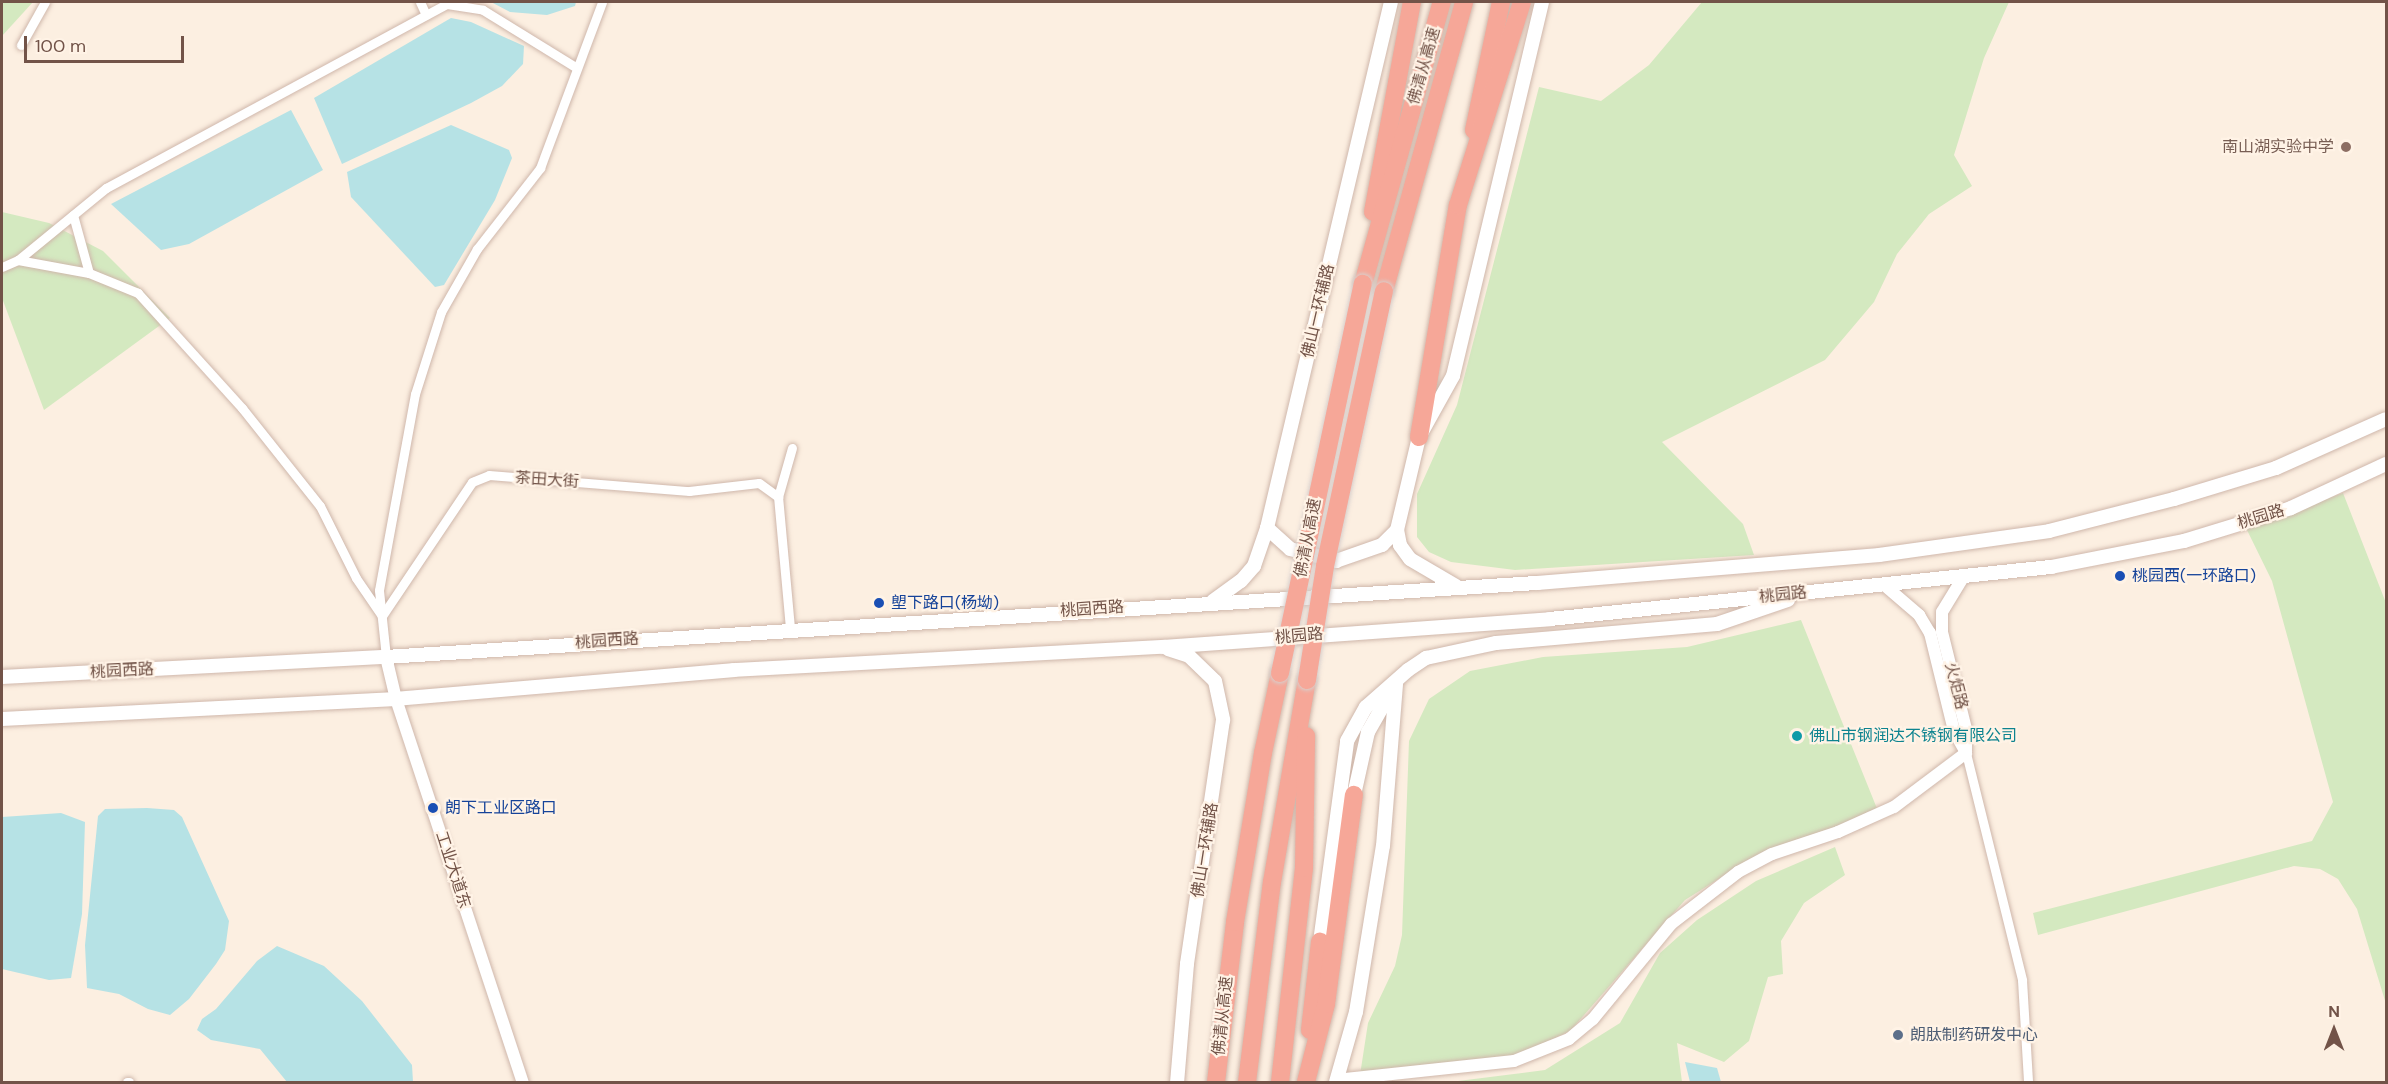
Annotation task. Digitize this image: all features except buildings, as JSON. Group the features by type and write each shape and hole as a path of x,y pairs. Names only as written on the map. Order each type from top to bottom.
{"highway":[{"path":"1368,261 1377,176 1412,2"},
{"name":"佛清从高速","path":"1216,1083 1235,922 1263,753 1368,261 1442,2"},
{"name":"佛清从高速","path":"1247,1083 1272,882 1325,566 1384,291 1464,2"},
{"path":"1419,437 1458,205 1501,2"},
{"path":"1458,205 1502,75 1522,2"},
{"path":"1280,1083 1304,868 1307,680"},
{"path":"1305,1083 1326,1004 1354,795"},
{"path":"1305,1083 1320,942"}],"main road":[{"name":"佛山一环辅路","path":"1212,602 1241,581 1254,566 1267,528 1391,2"},
{"path":"1458,587 1410,559 1400,545 1397,530 1419,437 1453,376 1542,2"},
{"name":"桃园路","path":"1212,602 1458,587 1878,555 2049,531 2276,468 2386,419"},
{"name":"桃园路","path":"1163,647 1550,619 2051,567 2184,541 2291,508 2386,464"},
{"path":"1267,528 1290,549 1335,561 1382,545 1397,530"},
{"path":"1320,942 1347,741 1366,707 1426,658 1496,643 1717,624 1813,591"},
{"name":"桃园西路","path":"2,677 386,657 790,628 1212,602"},
{"name":"佛山一环辅路","path":"1163,647 1189,656 1206,669 1215,681 1223,720 1187,964 1177,1083"},
{"path":"2,719 396,699 734,670 1163,647"},
{"path":"1354,795 1368,732 1396,683"},
{"path":"1336,1081 1356,1012 1383,846 1396,683"}],"street":[{"path":"21,45 45,2"},
{"path":"420,2 426,15"},
{"path":"386,657 380,590 415,394 441,312 477,249 540,168 602,2"},
{"path":"2,267 18,260 106,188 447,4 483,10 577,68"},
{"path":"74,215 89,273"},
{"path":"18,260 89,273 138,293 242,408 320,506 356,578 382,616"},
{"path":"790,628 778,497 792,448"},
{"name":"茶田大街","path":"382,616 472,482 489,475 689,491 759,483 778,497"},
{"name":"火炬路","path":"1964,576 1942,612 1942,632 1966,729 1966,753"},
{"name":"火炬路","path":"1883,584 1919,615 1930,633 1954,731 1966,753"},
{"name":"工业大道东","path":"386,657 396,699 523,1083"},
{"path":"1336,1081 1514,1061 1569,1039 1593,1019 1671,924 1738,872 1772,854 1838,832 1894,807 1966,753 2022,980 2028,1083"}],"green space":[{"path":"2,2 33,2 2,36"},
{"path":"1702,2 2009,2 1984,58 1954,155 1972,186 1929,214 1897,254 1874,302 1825,360 1662,442 1743,524 1754,555 1515,570 1451,562 1429,552 1417,537 1417,494 1457,405 1539,87 1601,101 1649,65"},
{"path":"2,212 49,223 103,251 170,318 44,410 2,298"},
{"path":"2343,493 2386,603 2386,1004 2357,909 2338,879 2320,869 2294,866 2038,935 2033,913 2312,841 2333,802 2272,581 2246,528"},
{"path":"1801,620 1878,811 1744,863 1685,900 1570,1031 1513,1058 1360,1075 1368,1023 1395,966 1402,935 1409,741 1429,699 1470,671 1543,657 1687,647"},
{"path":"1835,847 1845,875 1804,903 1781,941 1783,974 1768,977 1749,1041 1724,1062 1677,1043 1682,1082 1450,1082 1545,1070 1620,1023 1660,953 1697,920 1756,881"}],"water":[{"path":"491,2 576,2 575,6 547,15 510,12"},
{"path":"451,18 471,22 524,46 523,64 502,86 342,164 314,98"},
{"path":"291,110 323,170 189,244 161,250 111,204"},
{"path":"451,125 509,150 512,158 495,200 444,285 435,287 351,197 347,172"},
{"path":"105,809 174,810 182,817 229,921 225,950 189,999 170,1015 148,1009 119,994 87,988 85,945 98,816"},
{"path":"61,813 85,822 82,914 71,978 49,980 2,969 2,817"},
{"path":"277,946 324,966 362,1001 412,1065 413,1082 287,1082 260,1049 211,1040 197,1030 202,1019 216,1009 257,961"},
{"path":"1685,1062 1717,1068 1721,1082 1690,1082"}],"place":[{"name":"南山湖实验中学","path":"2346,147"},
{"name":"桃园西(一环路口)","path":"2120,576"},
{"name":"塱下路口(杨坳)","path":"879,603"},
{"name":"佛山市钢润达不锈钢有限公司","path":"1797,736"},
{"name":"朗下工业区路口","path":"433,808"},
{"name":"朗肽制药研发中心","path":"1898,1035"}]}
